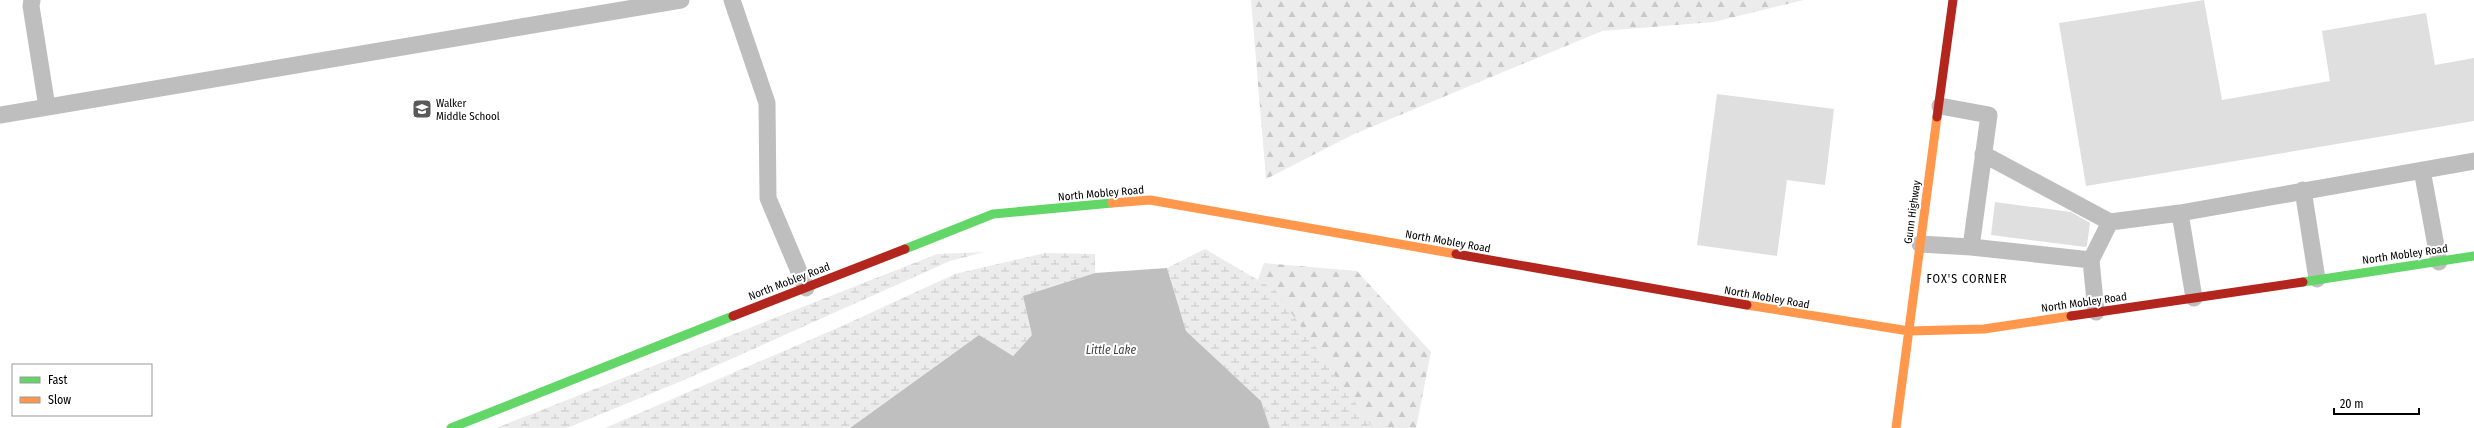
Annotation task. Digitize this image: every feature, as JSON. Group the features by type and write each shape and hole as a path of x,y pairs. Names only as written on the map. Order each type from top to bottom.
{"street":[{"name":"Gunn Highway","path":"1896,428 1953,0"},
{"name":"North Mobley Road","path":"451,428 993,214 1150,200 1834,321 1909,331 1984,329 2474,256"}],"lane":[{"path":"32,0 31,6 47,107"},
{"path":"0,115 681,0"},
{"path":"732,0 767,103 768,198 806,288"},
{"path":"1940,106 1989,115 1971,247"},
{"path":"1983,154 2110,222 2180,213 2303,190 2474,161"},
{"path":"2422,170 2439,262"},
{"path":"2303,190 2318,279"},
{"path":"2180,213 2194,298"},
{"path":"2096,312 2092,260 2110,222"},
{"path":"1920,244 1971,247 2092,260"}],"green space":[{"path":"1251,0 1804,0 1714,22 1602,31 1352,135 1266,179"},
{"path":"1205,249 1275,290 1373,428 1270,428 1261,401 1186,331 1167,268"},
{"path":"984,252 950,261 684,380 567,428 496,428 937,254"},
{"path":"1045,253 1095,254 1095,273 1023,296 1032,335 1012,357 979,335 850,428 605,428 842,326 955,274"},
{"path":"1264,263 1357,271 1431,352 1416,428 1310,428 1242,323"}],"water":[{"name":"Little Lake","path":"1167,268 1186,331 1261,401 1270,428 850,428 979,335 1013,356 1032,335 1023,296 1095,273"}],"building":[{"path":"2204,0 2222,100 2330,81 2322,31 2426,13 2435,65 2474,58 2474,121 2086,186 2059,23"},
{"path":"1717,94 1834,109 1825,185 1787,180 1777,256 1697,245"},
{"path":"1995,202 2071,212 2090,223 2087,245 2086,247 1991,235"}],"traffic: fast":[{"path":"905,249 993,214 1112,203"},
{"path":"2303,282 2474,256"},
{"path":"451,428 733,316"}],"traffic: slow":[{"path":"1896,428 1937,117"},
{"path":"1112,203 1150,200 1456,254"},
{"path":"1747,305 1909,331 1984,329 2071,316"}],"traffic: jam":[{"path":"1937,117 1953,0"},
{"path":"733,316 905,249"},
{"path":"1456,254 1747,305"},
{"path":"2071,316 2303,282"}],"place":[{"name":"Walker Middle School","path":"422,109"}],"district":[{"name":"FOX'S CORNER","path":"1967,279"}]}
